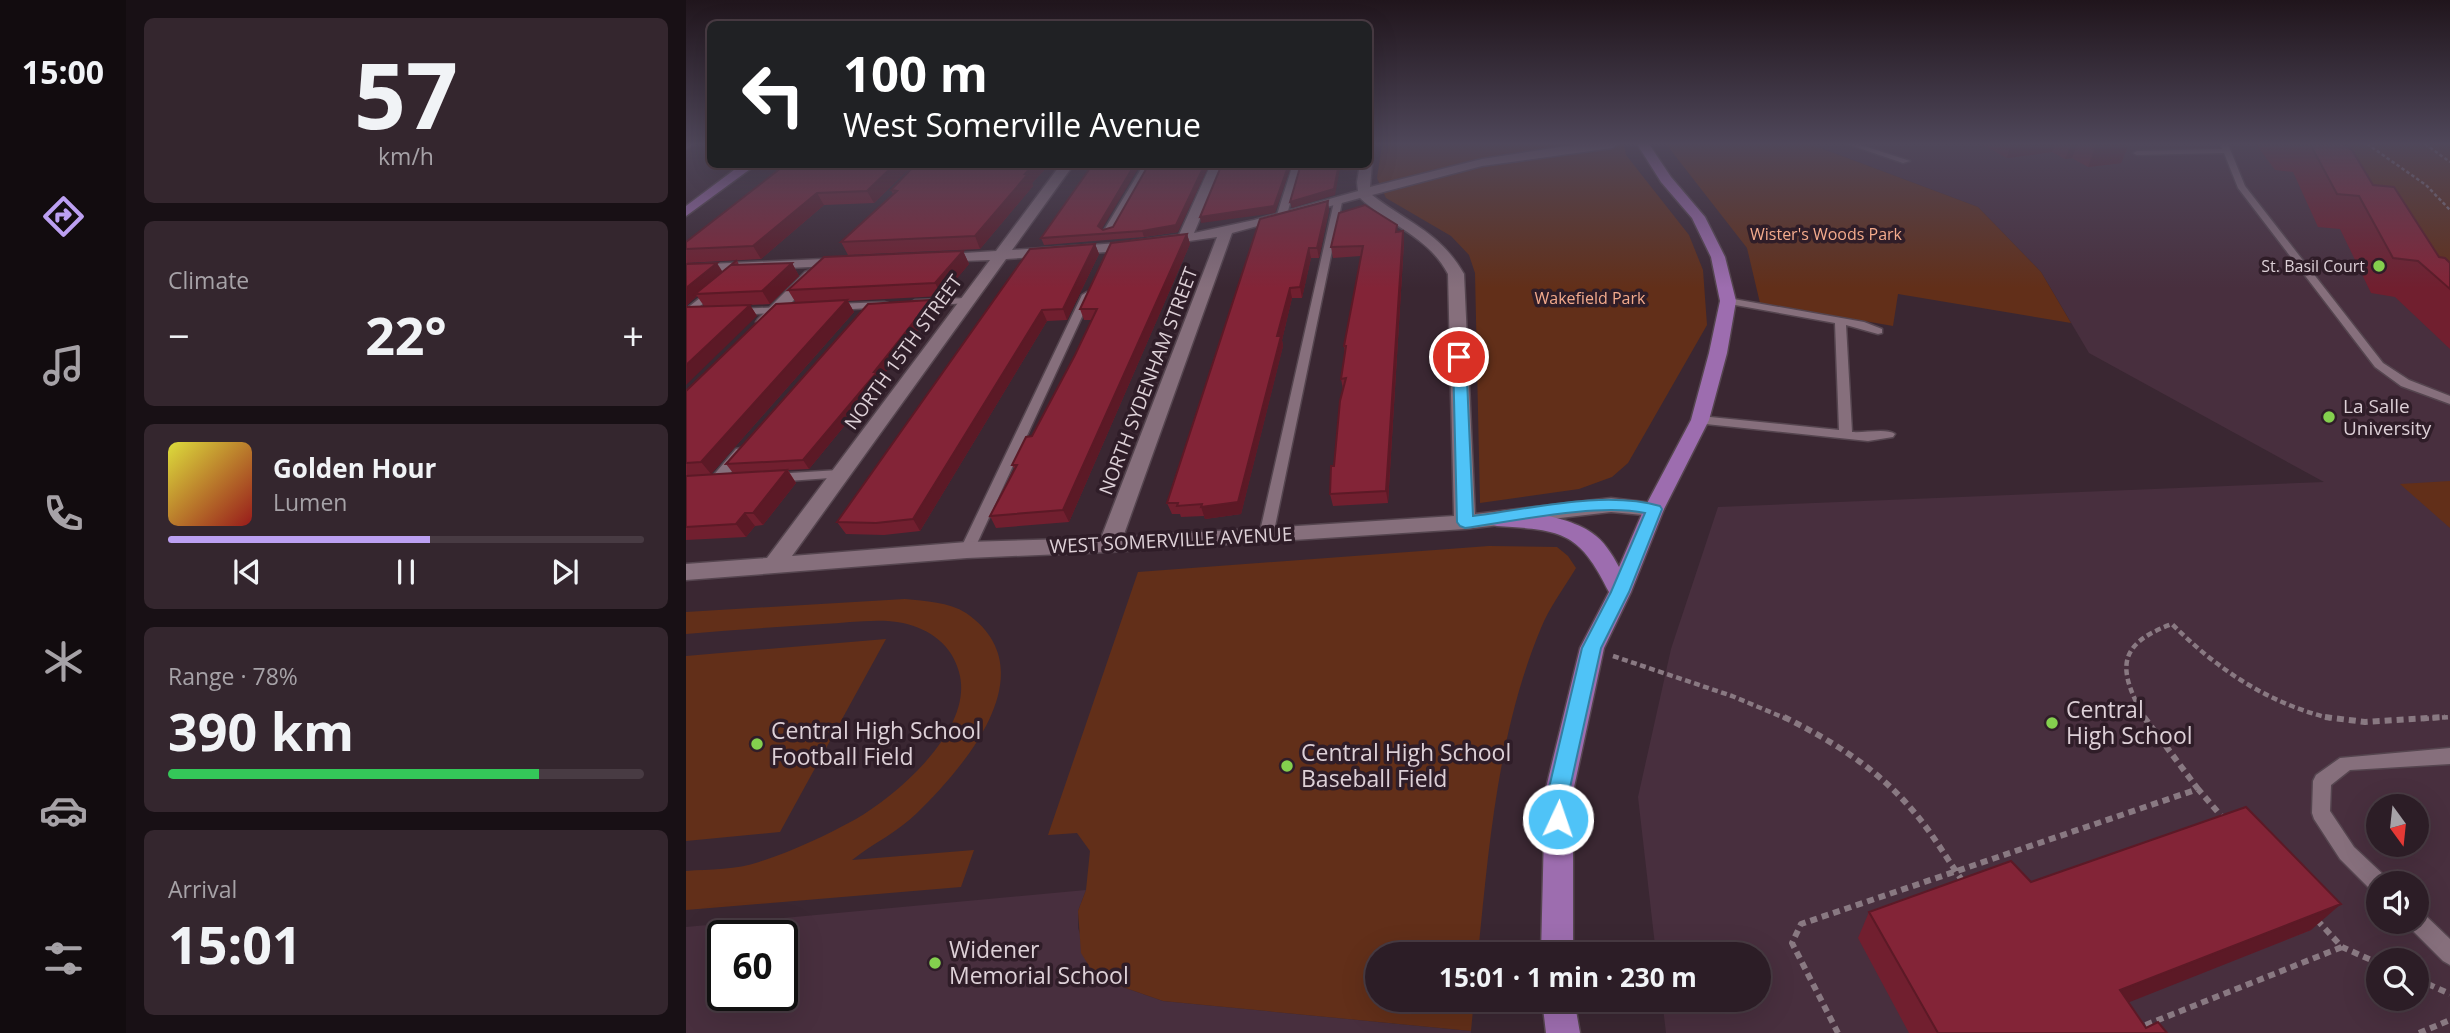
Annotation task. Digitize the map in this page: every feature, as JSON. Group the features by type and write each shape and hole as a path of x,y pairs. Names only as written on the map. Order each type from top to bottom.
{"main road":[{"path":"686,212 713,192"},
{"path":"1556,942 1559,792 1592,648 1620,592 1654,509 1700,420 1718,353 1728,301 1718,257 1698,217 1677,192"},
{"path":"1497,519 1529,521 1563,528 1579,535 1592,544 1620,592"},
{"path":"1560,1012 1563,1033"}],"street":[{"name":"NORTH 15TH STREET","path":"773,566 1047,192"},
{"name":"NORTH SYDENHAM STREET","path":"1185,238 1205,192"},
{"path":"919,259 1106,254 1226,231 1372,192"},
{"path":"1365,194 1372,202 1420,230 1434,242 1451,262 1456,274 1465,522"},
{"name":"NORTH SYDENHAM STREET","path":"1109,545 1226,231"},
{"path":"756,330 783,310 830,257"},
{"path":"686,269 830,257 865,261"},
{"name":"WEST SOMERVILLE AVENUE","path":"686,572 967,550 1109,545 1465,522 1594,506 1633,505 1654,509"}],"lane":[{"path":"1108,232 1131,192"},
{"path":"1281,218 1289,192"},
{"path":"2246,192 2379,365 2404,383 2450,400"},
{"path":"1266,536 1338,202"},
{"path":"686,314 741,266"},
{"path":"967,550 1092,286"},
{"path":"908,304 966,301"},
{"path":"1728,301 1864,325 1878,331"},
{"path":"829,307 895,304"},
{"path":"859,316 868,306"},
{"path":"725,312 783,310"},
{"path":"686,314 712,313"},
{"path":"1840,321 1846,435"},
{"path":"1700,420 1868,437 1889,434"},
{"path":"740,480 711,482 751,440"},
{"path":"765,478 839,474"},
{"path":"2366,871 2347,853 2321,813 2322,781 2346,763 2450,756"},
{"path":"2429,933 2450,954"}],"path":[{"path":"2433,192 2450,211"},
{"path":"2225,820 2162,747 2134,702 2126,661 2137,640 2172,624 2195,648 2228,674 2302,711 2338,720 2371,722 2450,717"},
{"path":"1592,648 1750,702 1815,730 1869,767 1910,806 1968,887"},
{"path":"1838,1033 1792,943 1801,924 2197,789"},
{"path":"2307,910 2342,947 2366,958"},
{"path":"2143,1026 2342,947"},
{"path":"2429,984 2450,994"},
{"path":"2134,1015 2149,1033"},
{"path":"2419,1033 2450,1020"}],"shaded area":[{"name":"Central High School","path":"1939,192 2372,192 2450,268 2450,1033 1666,1033 1664,1012 1771,1012 1771,942 1655,942 1638,797 1671,649 1718,507 2324,482 2089,353 2041,272 1978,207"},
{"name":"Widener Memorial School","path":"1086,890 1078,911 1078,928 1094,974 1120,986 1163,1001 1471,1031 1471,1033 686,1033 686,927 707,925 707,1011 798,1011 798,920 762,920"}],"green space":[{"name":"Wakefield Park","path":"1383,192 1655,192 1689,235 1703,270 1707,325 1628,463 1612,477 1579,489 1480,503 1475,273 1469,255 1451,236 1386,198"},
{"name":"Wister's Woods Park","path":"1704,192 1939,192 1978,207 2041,272 2071,323 1898,294 1893,326 1760,303 1747,248"},
{"path":"2373,192 2450,192 2450,268"},
{"path":"2450,481 2450,528 2400,484"},
{"name":"Central High School Baseball Field","path":"1489,546 1557,547 1568,556 1576,568 1544,620 1526,667 1505,748 1491,830 1479,942 1365,942 1365,1012 1473,1012 1471,1031 1163,1001 1094,974 1081,953 1078,911 1086,890 1090,851 1077,833 1048,835 1138,572"},
{"path":"905,599 945,604 966,613 990,636 1000,662 999,689 990,717 975,745 936,794 910,820 852,860 974,850 961,887 686,910 686,871 723,869 759,862 821,837 873,808 912,776 930,757 945,737 956,715 961,693 956,662 945,646 922,629 903,623 874,621 686,634 686,612"},
{"name":"Central High School Football Field","path":"886,639 780,832 686,841 686,656"}],"building":[{"path":"750,192 837,192 817,193 753,246 686,249 686,242"},
{"path":"896,192 1012,192 975,236 841,242"},
{"path":"1073,192 1118,192 1098,226 1103,230 1113,227 1133,192 1192,192 1176,225 1142,231 1041,238"},
{"path":"1210,192 1279,192 1274,206 1200,217"},
{"path":"1293,192 1323,192 1290,202"},
{"path":"2397,192 2439,257 2450,263 2450,289 2418,261 2393,258 2359,196 2337,194"},
{"path":"1328,201 1317,248 1309,248 1300,287 1290,288 1277,336 1281,336 1238,502 1201,507 1202,504 1177,506 1178,503 1167,503 1260,219"},
{"path":"1365,205 1397,225 1396,232 1403,231 1386,491 1330,494 1331,466 1334,466 1340,401 1346,378 1341,379 1344,346 1363,246 1331,247 1339,213"},
{"path":"1187,234 1063,510 990,516 1017,465 1012,465 1026,437 1032,436 1097,309 1080,309 1111,243"},
{"path":"1095,244 1063,309 1042,310 913,519 876,523 837,522 1030,249"},
{"path":"963,251 935,283 788,290 824,257"},
{"path":"737,260 731,265 792,263 762,291 695,294"},
{"path":"717,263 686,288 686,264"},
{"path":"847,300 701,462 686,463 686,391 776,304"},
{"path":"931,300 874,372 877,372 803,460 726,464 868,304"},
{"path":"750,305 686,365 686,307"},
{"path":"787,470 753,513 745,513 736,524 686,527 686,476"},
{"path":"2246,807 2341,904 2120,990 2146,1028 2158,1022 2167,1033 1938,1033 1869,912 2011,861 2031,882"}],"place":[{"name":"St. Basil Court","path":"2379,266"},
{"name":"La Salle University","path":"2329,417"},
{"name":"Central High School","path":"2052,723"},
{"name":"Central High School Football Field","path":"757,744"},
{"name":"Central High School Baseball Field","path":"1287,766"},
{"name":"Widener Memorial School","path":"935,963"}],"route":[{"path":"1459,357 1465,522 1594,506 1633,505 1654,509 1620,592 1592,648 1559,792 1558,819"}]}
